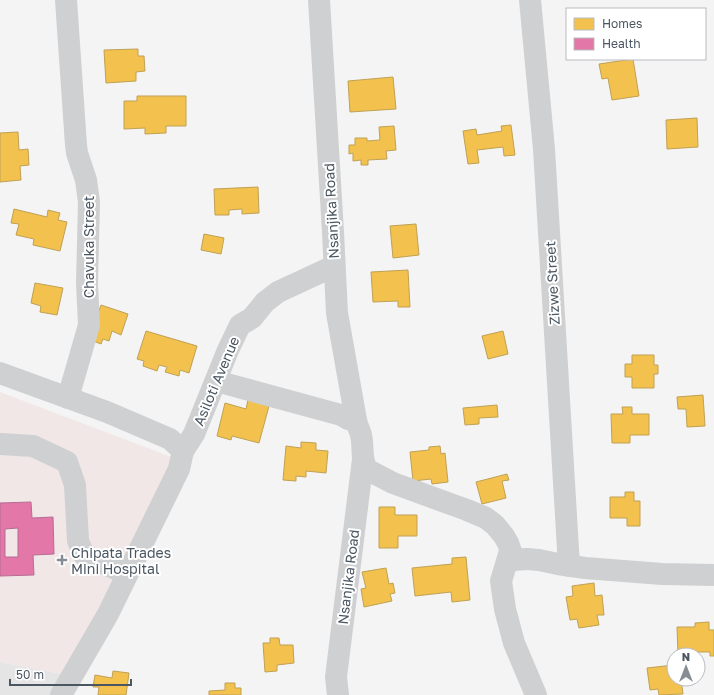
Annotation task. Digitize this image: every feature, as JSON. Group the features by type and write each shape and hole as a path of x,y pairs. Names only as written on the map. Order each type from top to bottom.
{"street":[{"name":"Chavuka Street","path":"66,0 76,145 77,153 86,180 89,202 87,283 89,325 68,398"},
{"name":"Nsanjika Road","path":"319,0 337,313 357,426 362,436 364,459 336,677 338,695"},
{"name":"Zizwe Street","path":"530,0 544,149 569,566"},
{"name":"Asiloti Avenue","path":"61,695 108,614 179,469 183,451 194,434 228,350 240,325 252,318 265,302 278,292 334,266"},
{"path":"0,373 107,412 170,438 183,451"},
{"path":"216,381 356,420"},
{"path":"0,444 33,446 67,462 75,485 78,541 84,555 127,574"},
{"path":"364,459 365,467 368,470 393,483 486,518 500,530 508,543 514,560 539,560 585,568 662,574 714,576"},
{"path":"510,551 501,581 505,610 514,643 536,695"}],"shaded area":[{"name":"Chipata Trades Mini Hospital","path":"0,392 174,458 67,675 0,662"},
{"path":"0,662 67,675 56,695 0,695"}],"building: Homes":[{"path":"138,49 138,56 144,56 145,71 136,72 136,81 106,83 104,50"},
{"path":"633,60 639,96 612,100 608,78 602,79 599,64"},
{"path":"393,77 396,109 350,112 348,81"},
{"path":"137,96 186,96 186,126 166,126 166,133 145,134 145,128 124,129 124,101 137,101"},
{"path":"697,118 698,147 667,149 666,120"},
{"path":"511,125 515,155 504,156 503,147 477,150 479,163 468,164 463,131 476,129 477,135 502,131 501,126"},
{"path":"394,126 396,150 386,151 387,159 368,160 368,165 361,165 361,160 353,161 353,153 349,154 349,145 355,145 355,138 367,138 367,141 380,140 379,127"},
{"path":"18,132 19,150 28,149 29,165 20,166 21,180 0,182 0,133"},
{"path":"258,187 259,213 242,214 242,209 229,210 229,215 215,215 214,189"},
{"path":"14,209 47,217 48,210 60,213 58,220 67,222 60,251 33,245 34,239 16,235 19,224 11,223"},
{"path":"416,224 419,255 393,258 390,226"},
{"path":"204,234 224,238 221,254 201,250"},
{"path":"408,270 410,307 398,307 398,301 373,302 371,272"},
{"path":"35,283 63,288 57,315 40,312 41,306 31,303"},
{"path":"101,305 128,314 121,335 112,331 109,341 103,339 101,344 88,339"},
{"path":"146,331 197,346 189,373 180,370 179,376 165,372 167,367 159,365 157,371 143,366 144,361 137,359"},
{"path":"503,331 508,354 488,359 482,336"},
{"path":"632,355 654,355 654,365 658,365 658,374 654,374 654,388 632,388 632,377 625,377 625,364 632,364"},
{"path":"703,395 705,426 687,427 686,409 678,409 677,397"},
{"path":"248,400 269,406 259,443 232,436 231,440 217,436 225,403 246,409"},
{"path":"497,405 498,417 479,418 479,424 465,425 463,408"},
{"path":"622,407 632,407 632,414 649,414 649,435 630,435 630,443 612,443 611,414 623,414"},
{"path":"301,442 316,443 316,450 328,451 326,473 306,471 306,477 296,476 296,481 283,480 286,446 301,448"},
{"path":"440,446 441,454 445,453 448,482 432,484 431,479 413,481 410,452 429,450 429,447"},
{"path":"507,474 509,480 502,481 506,498 482,504 476,482"},
{"path":"625,492 634,492 634,501 640,501 640,526 627,526 627,518 610,518 610,497 625,497"},
{"path":"379,507 395,507 395,515 417,515 417,536 398,536 398,548 379,548"},
{"path":"466,557 470,600 452,602 451,592 415,596 412,568 452,564 452,558"},
{"path":"386,568 389,584 393,583 395,593 390,594 392,601 364,607 361,589 366,588 362,572"},
{"path":"594,583 595,596 602,595 604,615 597,615 599,625 579,628 577,619 570,620 566,597 573,596 572,586"},
{"path":"709,622 709,630 714,630 714,656 710,656 710,652 706,652 706,647 678,647 677,627 695,627 695,623"},
{"path":"270,638 279,638 280,645 293,645 294,663 277,665 277,671 265,672 263,643 270,643"},
{"path":"666,666 666,687 682,687 683,694 659,695 658,689 650,690 647,668"},
{"path":"113,671 129,673 126,695 98,695 99,687 93,687 95,675 112,678"},
{"path":"225,683 235,683 235,688 241,688 241,695 209,695 209,691 225,690"}],"building: Health":[{"path":"31,502 32,518 53,517 54,554 33,555 34,575 0,576 0,503","holes":["18,528 18,557 5,557 5,529"]}],"place":[{"name":"Chipata Trades Mini Hospital","path":"62,560"}]}
